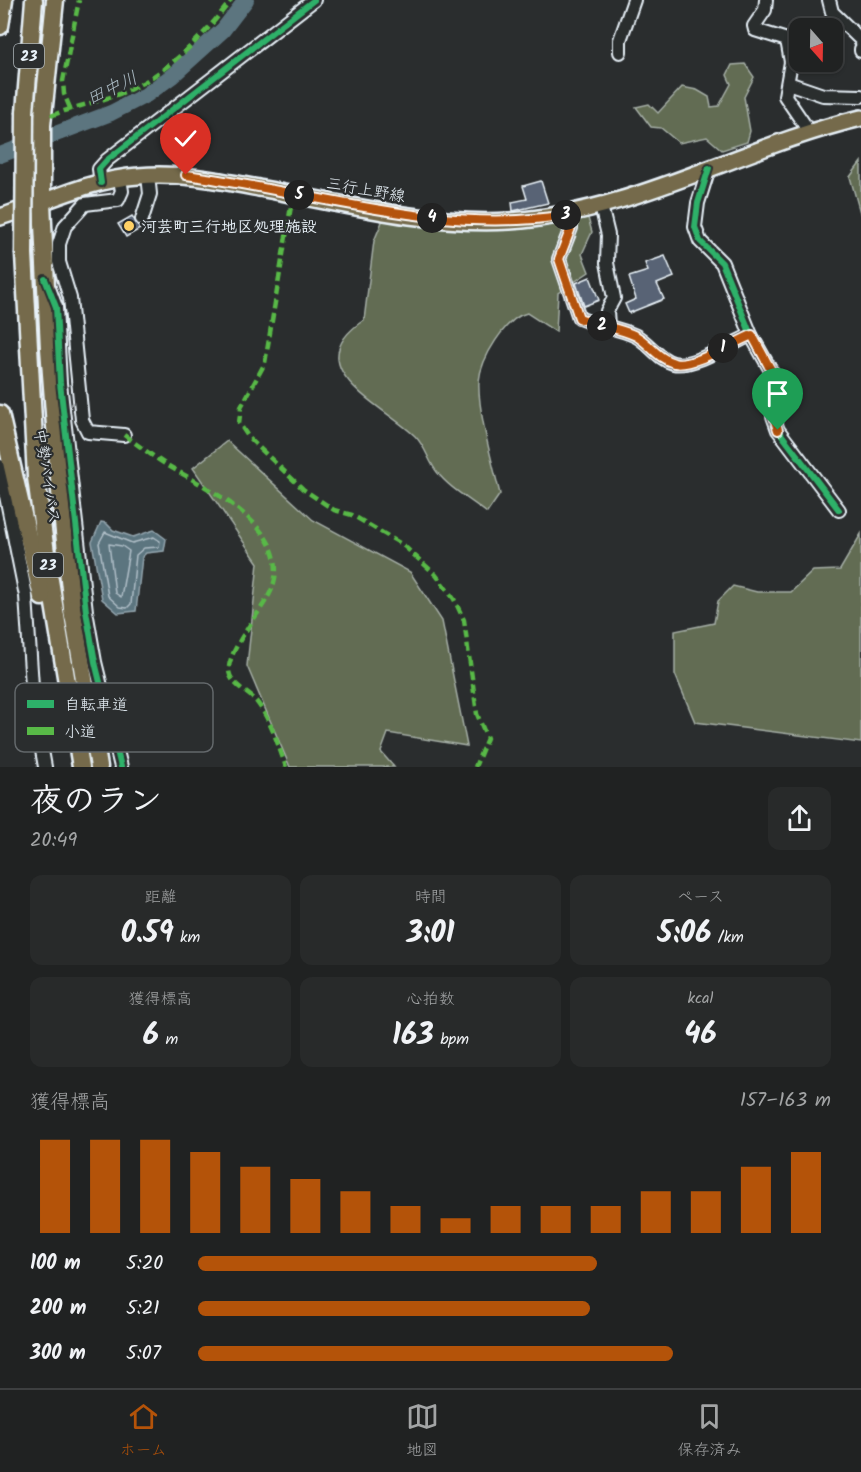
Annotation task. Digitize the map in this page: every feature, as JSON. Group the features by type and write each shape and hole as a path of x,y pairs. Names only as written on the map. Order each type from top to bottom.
{"highway":[{"path":"0,26 4,0"},
{"name":"中勢バイパス","path":"34,0 25,112 24,254 36,477 67,683"},
{"path":"55,0 42,125 42,203 61,504 73,617"},
{"name":"中勢バイパス","path":"30,362 52,504 84,683"},
{"path":"0,414 63,683"},
{"name":"中勢バイパス","path":"78,752 81,767"},
{"name":"中勢バイパス","path":"96,752 99,767"}],"main road":[{"name":"三行上野線","path":"0,218 101,183 148,175 211,179 435,219 488,222 567,215 601,206 807,134 861,118"}],"street":[{"path":"101,183 99,170 107,160 314,0"},
{"path":"620,52 620,40 634,0"},
{"path":"766,0 765,10 754,26 755,30 787,40 790,62 785,96 804,124 807,134"},
{"path":"829,0 832,12 861,40"},
{"path":"788,83 823,95 861,96"},
{"path":"710,168 698,203 695,227 699,241 722,263 752,335 779,385 774,417 778,430 839,510"},
{"path":"142,219 150,194 148,175"},
{"path":"120,178 122,191 118,200 85,204 65,226 59,244 59,261 70,298 82,420 88,432 124,435"},
{"path":"601,206 608,235 607,263 614,298 607,311 608,326"},
{"path":"567,215 571,228 559,259 570,298 579,318 594,325 608,326 639,338 656,354 674,363 690,362 752,335"},
{"path":"45,279 56,307 60,383 86,611 100,683"},
{"path":"0,466 26,596 32,683"},
{"path":"42,752 45,767"},
{"path":"117,752 121,767"}],"green space":[{"path":"745,64 754,77 744,97 750,131 747,142 722,150 707,137 679,143 661,128 651,127 636,107 649,104 658,113 682,87 697,90 709,97 711,107 719,106 731,84 727,75 732,65"},
{"path":"861,162 861,216 850,177"},
{"path":"384,217 506,228 588,218 592,232 582,254 589,272 558,293 556,332 527,313 519,316 503,331 484,362 479,381 480,406 500,494 487,513 442,478 415,436 366,398 351,384 341,369 338,354 345,337 364,320 374,241"},
{"path":"227,441 313,520 410,572 442,621 467,746 388,733 381,752 394,767 290,767 247,666 258,563 193,468"},
{"path":"861,534 861,743 695,722 675,674 675,631 714,623 718,601 733,586 757,592 791,592 813,571 840,570"}],"water":[{"path":"101,522 106,523 113,530 133,537 154,530 166,539 164,551 146,553 142,557 136,611 118,613 102,599 92,542"}],"building":[{"path":"541,181 548,203 513,211 512,202 527,199 523,186"},
{"name":"河芸町三行地区処理施設","path":"132,216 140,229 126,237 118,224"},
{"path":"665,256 674,277 657,284 664,299 629,313 625,304 636,299 629,277 648,271 645,263"},
{"path":"590,277 599,300 584,306 576,283"}],"waterway":[{"name":"田中川","path":"0,155 111,113 146,95 172,76 223,30 246,0"}],"marked path":[{"path":"70,108 64,94 63,81 79,0"},
{"path":"51,116 131,89 160,72 210,26 231,0"},
{"path":"293,194 265,363 241,407 239,423 249,438 303,489 334,510 352,515 403,545 436,575 454,599 464,620 477,714 487,738 475,767"},
{"path":"124,435 160,461 203,485 244,514 260,530 272,549 276,569 271,591 235,649 229,673 234,682 256,701 266,716 286,767"}],"cycle path":[{"path":"101,183 99,169 107,160 314,0"},
{"path":"709,168 698,203 695,227 700,241 722,263 751,335 779,385 773,416 778,430 839,510"},
{"path":"567,215 571,228 559,259 579,318 636,336 663,358 681,364 723,349 751,335"},
{"path":"45,279 56,307 60,383 86,611 100,683"},
{"path":"117,752 121,767"}],"place":[{"name":"河芸町三行地区処理施設","path":"129,226"}],"route":[{"path":"186,175 435,219 488,222 567,215 571,228 563,242 559,259 570,298 579,318 594,325 612,327 639,338 656,354 674,363 690,362 752,335 779,385 774,417 778,430"}]}
